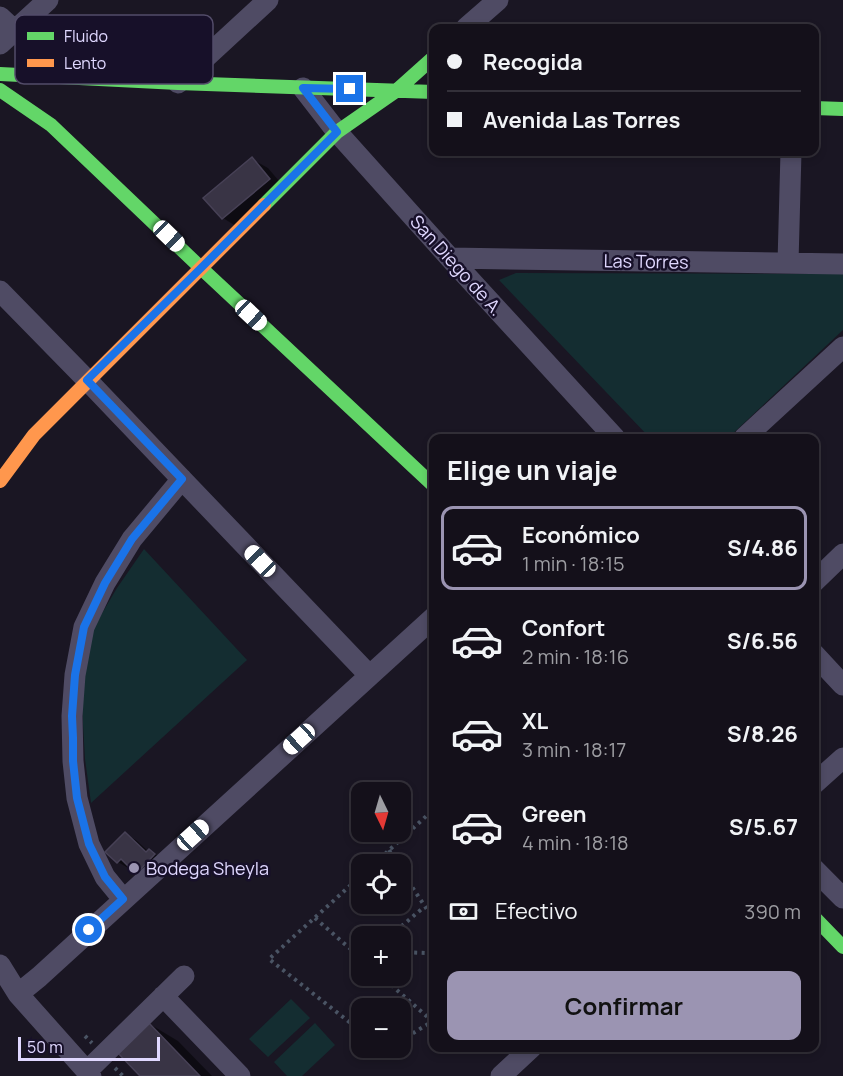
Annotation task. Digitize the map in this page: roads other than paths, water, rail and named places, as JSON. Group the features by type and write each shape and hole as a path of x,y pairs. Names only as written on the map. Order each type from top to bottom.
{"street":[{"path":"26,15 48,0"},
{"path":"213,51 268,0"},
{"path":"471,24 498,0"},
{"path":"0,481 34,435 87,380 337,132 396,91 429,61"},
{"path":"0,74 15,75"},
{"path":"203,84 429,92"},
{"name":"San Diego de A.","path":"303,88 337,132 611,434"},
{"path":"0,90 51,125 429,481"},
{"path":"819,108 843,109"},
{"path":"788,264 791,156"},
{"name":"Las Torres","path":"450,258 843,264"},
{"path":"0,291 369,675"},
{"path":"748,434 843,346"},
{"path":"123,899 105,877 89,844 77,798 72,716 75,675 84,627 105,583 132,539 182,479"},
{"path":"819,577 843,554"},
{"path":"18,994 429,621"},
{"path":"819,659 843,685"},
{"path":"819,780 843,758"},
{"path":"819,874 843,898"},
{"path":"819,922 843,947"},
{"path":"0,965 18,994 89,1074 184,976"},
{"path":"163,996 240,1076"},
{"path":"501,1076 526,1052"}],"place":[{"name":"Bodega Sheyla","path":"134,868"}]}
